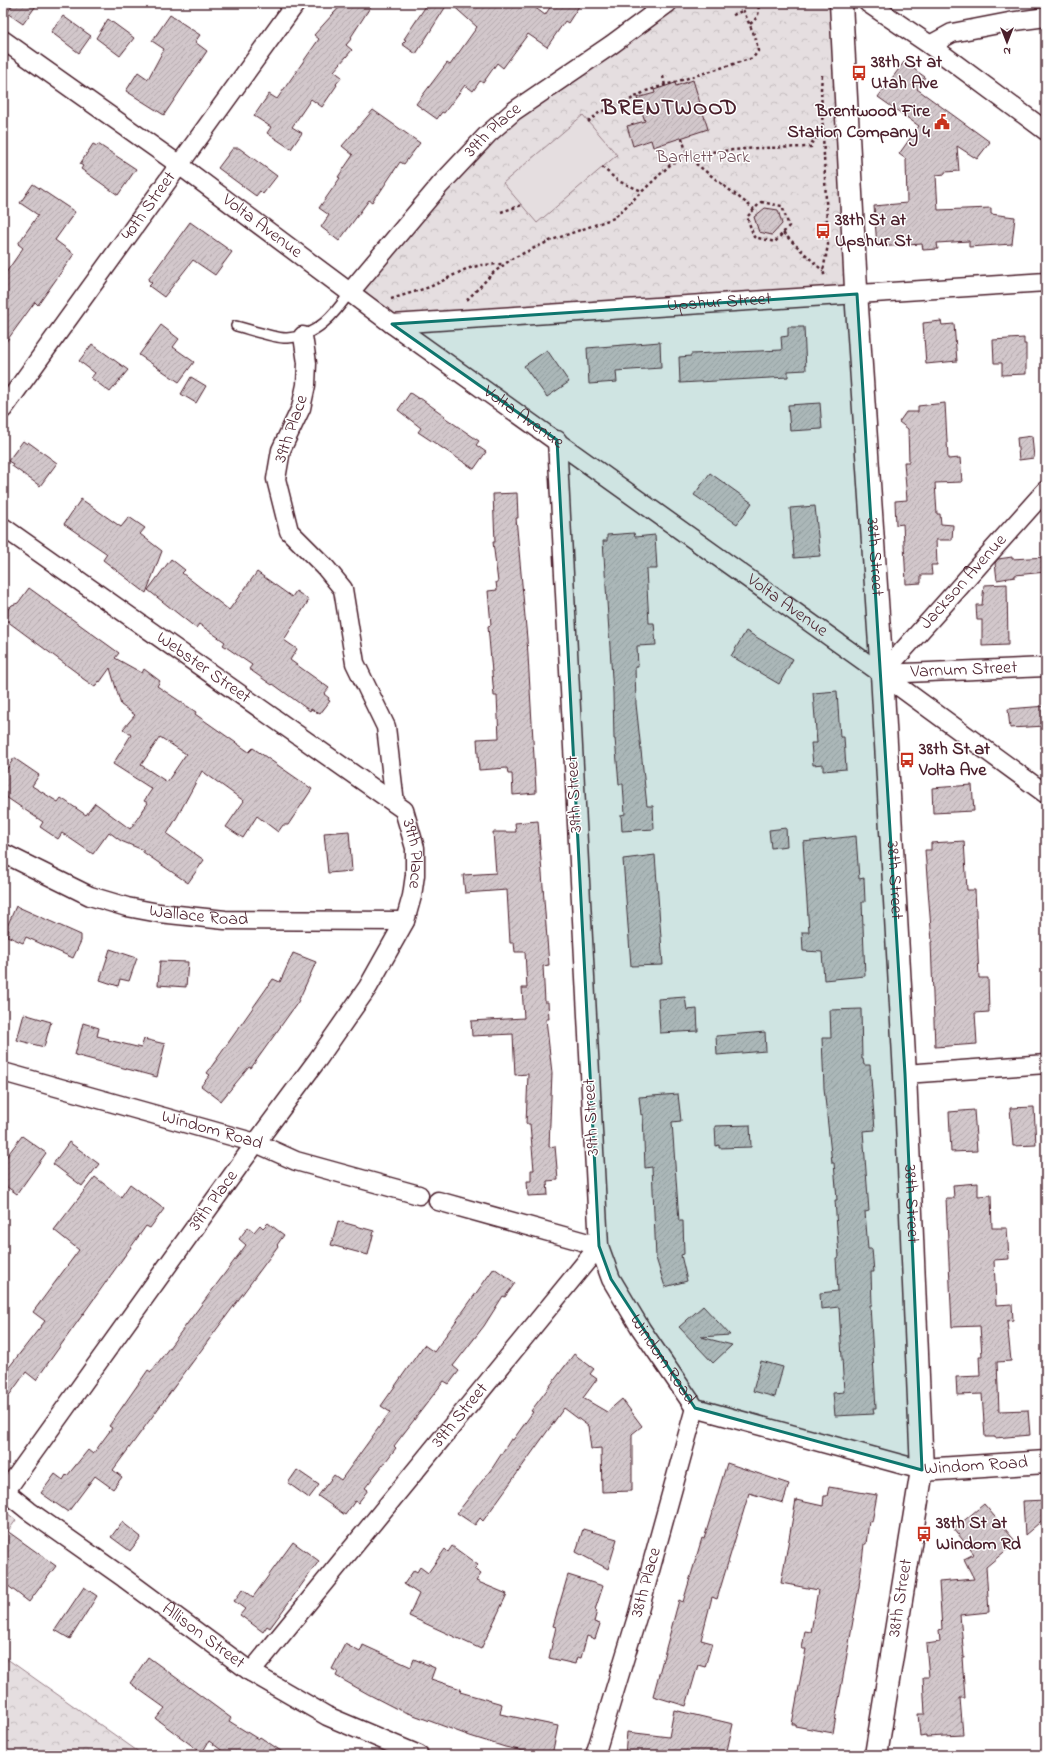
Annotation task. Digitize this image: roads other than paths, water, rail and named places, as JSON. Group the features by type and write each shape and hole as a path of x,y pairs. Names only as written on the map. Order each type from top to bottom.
{"main road":[{"name":"38th Street","path":"842,3 857,294 882,674 905,1074 922,1470 876,1755"},
{"name":"Windom Road","path":"922,1470 1046,1462"}],"street":[{"name":"40th Street","path":"3,409 178,164 296,3"},
{"name":"39th Place","path":"350,292 440,185 488,134 514,111 611,45 668,3"},
{"path":"868,3 930,45 1046,131"},
{"path":"930,45 952,33 1009,22 1046,17"},
{"name":"Volta Avenue","path":"3,40 178,164 392,324 557,440 1046,794"},
{"name":"Upshur Street","path":"392,324 1046,282"},
{"name":"39th Place","path":"4,1491 368,987 405,921 415,875 415,848 400,806 386,727 355,663 343,589 325,567 289,532 276,479 281,450 301,408 306,385 307,363 303,336"},
{"name":"39th Street","path":"251,1672 599,1246 557,440"},
{"name":"Jackson Avenue","path":"882,674 1046,490"},
{"name":"Webster Street","path":"3,527 400,806"},
{"name":"Varnum Street","path":"882,674 1046,667"},
{"name":"Wallace Road","path":"3,853 90,896 127,907 159,913 225,920 405,921"},
{"path":"905,1074 1046,1064"},
{"name":"Windom Road","path":"3,1072 256,1143 296,1161 419,1195"},
{"path":"438,1201 599,1246"},
{"name":"Windom Road","path":"599,1246 615,1285 641,1329 695,1408 922,1470"},
{"name":"38th Place","path":"595,1755 638,1614 695,1408"},
{"name":"Allison Street","path":"4,1491 29,1511 124,1578 251,1672 327,1716 420,1755"}],"lane":[{"path":"236,326 286,338 303,336 320,326 336,312 350,292"}],"place":[{"name":"38th St at Utah Ave","path":"859,73"},
{"name":"Brentwood Fire Station Company 4","path":"942,122"},
{"name":"38th St at Upshur St","path":"823,231"},
{"name":"38th St at Volta Ave","path":"907,760"},
{"name":"38th St at Windom Rd","path":"924,1534"}],"district":[{"name":"BRENTWOOD","path":"670,109"}],"park label":[{"name":"Bartlett Park","path":"703,158"}]}
